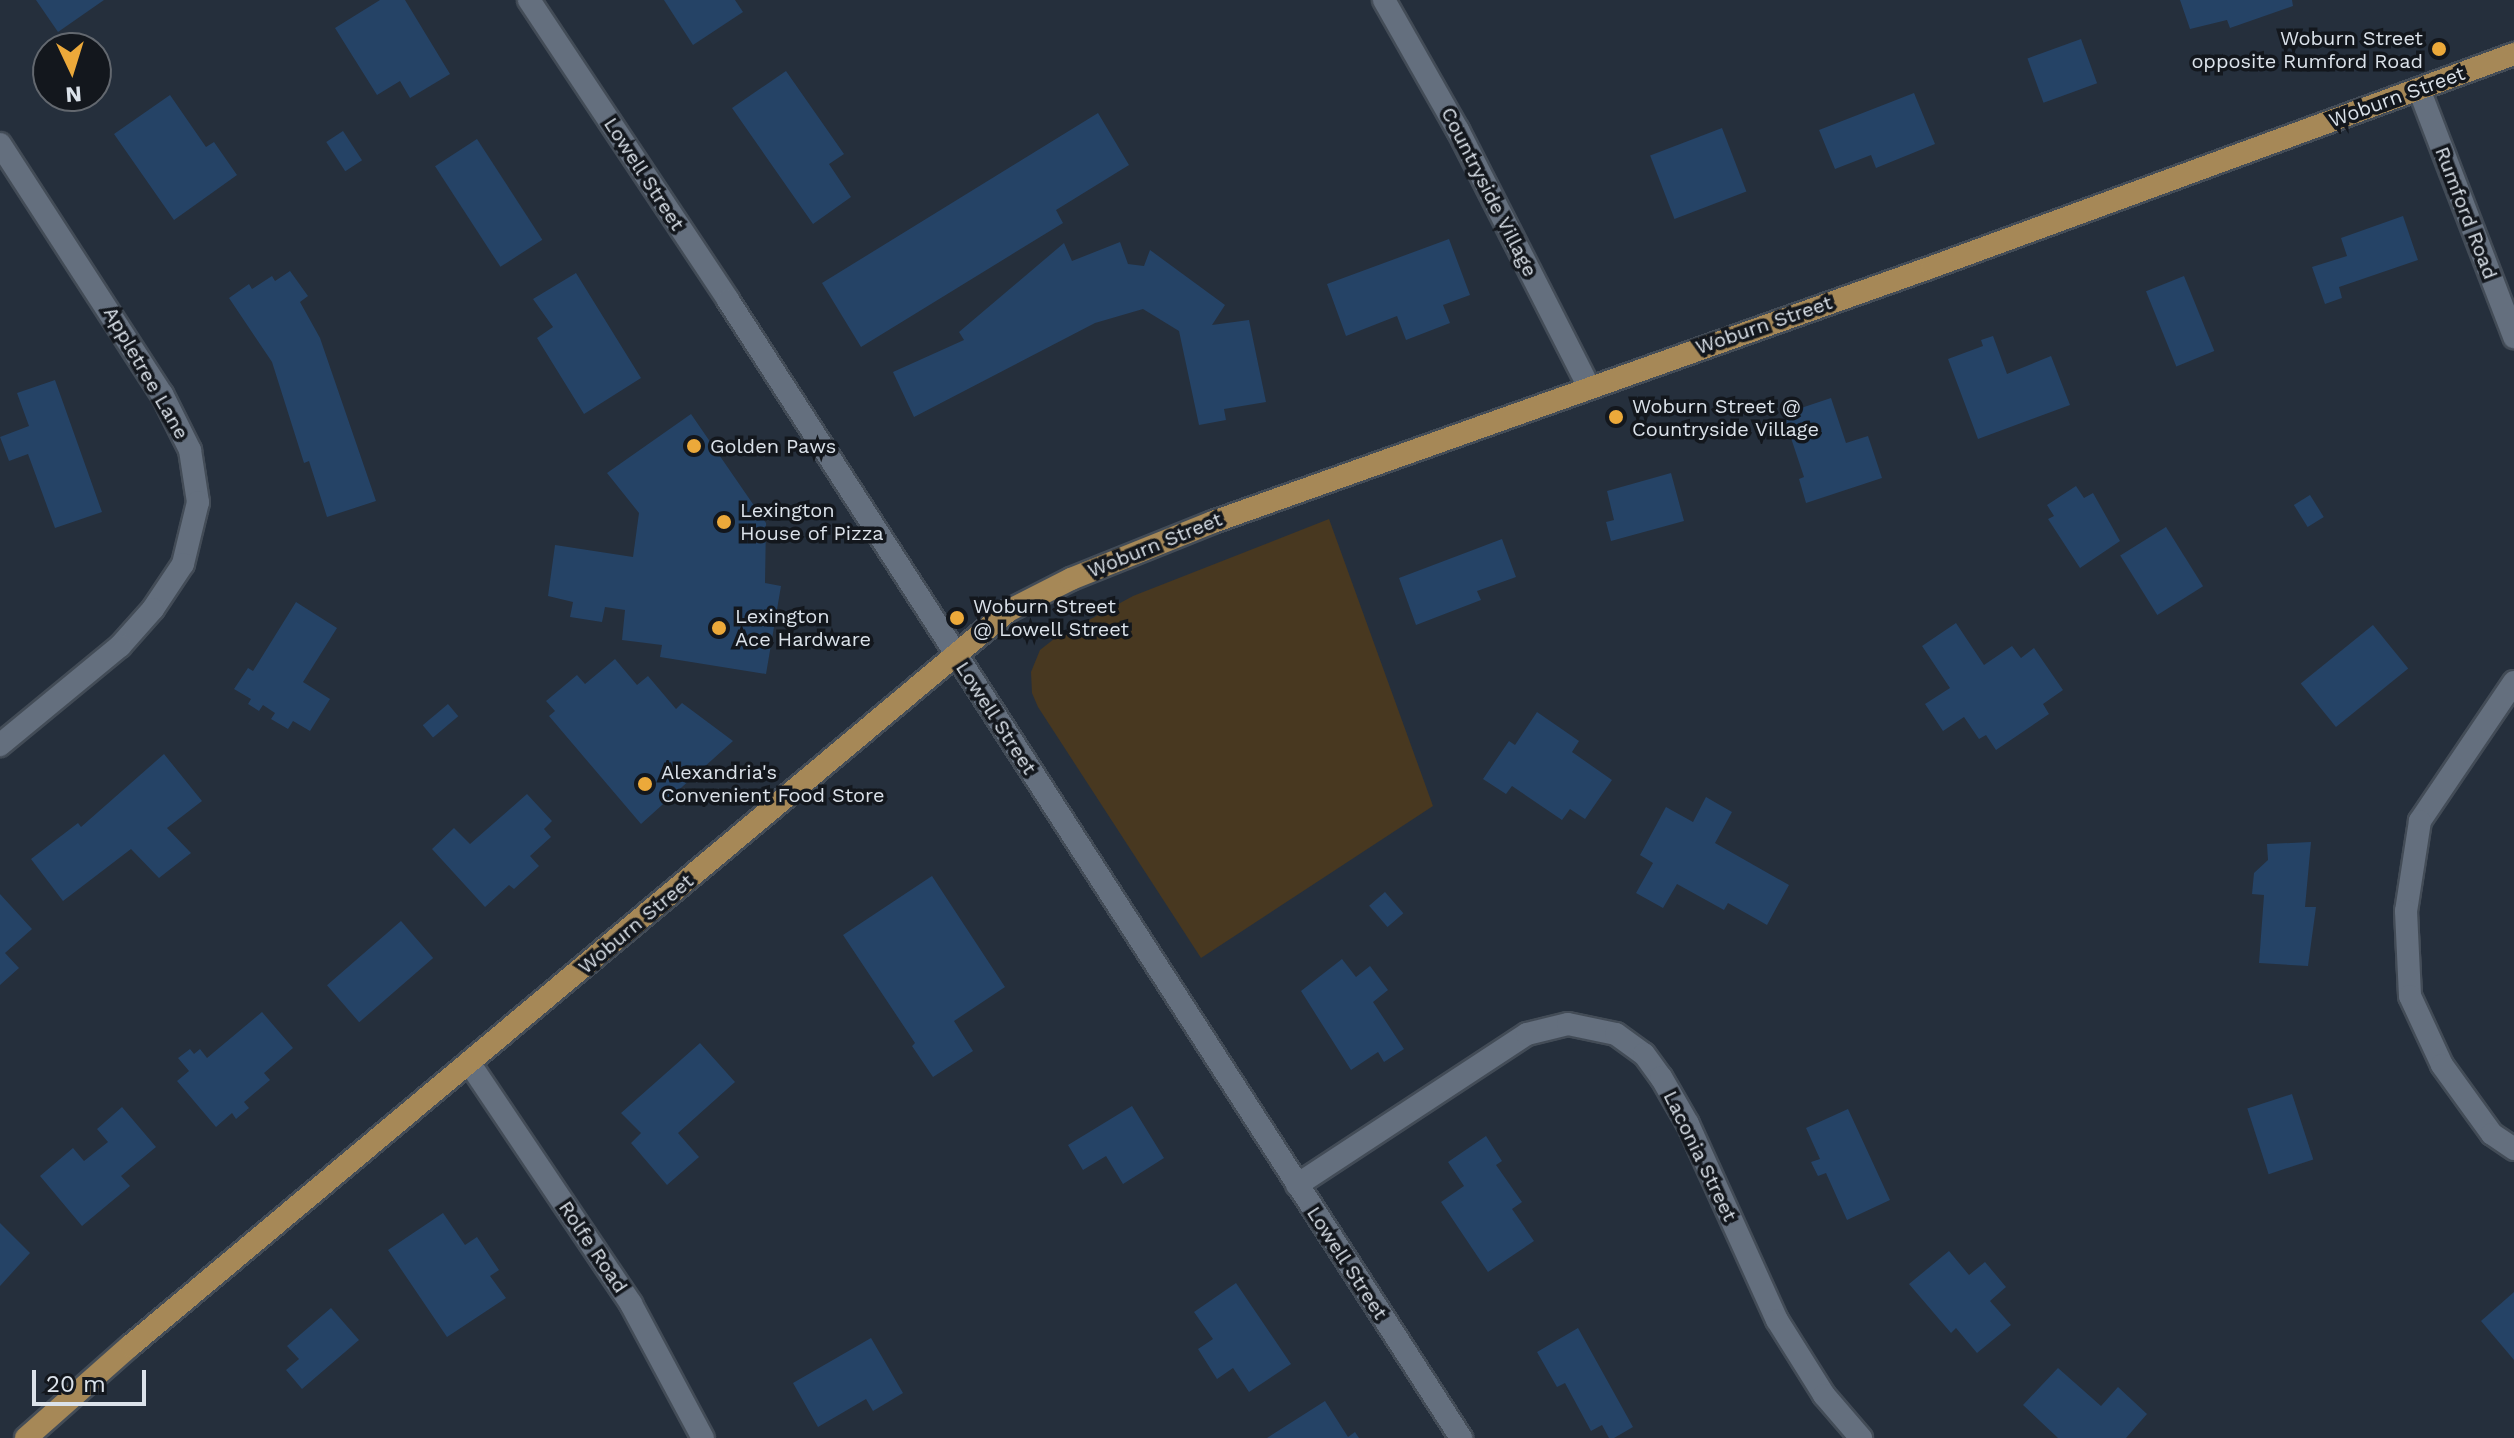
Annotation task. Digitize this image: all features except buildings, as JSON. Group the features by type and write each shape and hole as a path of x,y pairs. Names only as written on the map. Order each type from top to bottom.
{"main road":[{"name":"Woburn Street","path":"26,1438 130,1346 470,1064 954,653 1008,611 1071,579 1213,522 1920,271 2514,54"}],"street":[{"name":"Lowell Street","path":"529,0 728,300 1461,1438"},
{"name":"Countryside Village","path":"1384,0 1458,130 1589,387"},
{"name":"Rumford Road","path":"2419,89 2514,337"},
{"name":"Appletree Lane","path":"0,144 162,394 190,450 198,502 183,564 153,609 120,646 0,745"},
{"path":"2514,682 2420,821 2406,911 2410,996 2442,1065 2492,1134 2514,1149"},
{"name":"Laconia Street","path":"1297,1185 1527,1034 1568,1024 1609,1031 1639,1049 1661,1077 1688,1124 1777,1320 1824,1395 1861,1438"},
{"name":"Rolfe Road","path":"470,1064 631,1304 703,1438"}],"shaded area":[{"path":"1329,519 1433,806 1201,958 1038,707 1032,693 1031,672 1040,650 1054,639 1133,596"}],"place":[{"name":"Woburn Street opposite Rumford Road","path":"2439,49"},
{"name":"Woburn Street @ Countryside Village","path":"1616,417"},
{"name":"Golden Paws","path":"694,446"},
{"name":"Lexington House of Pizza","path":"724,522"},
{"name":"Woburn Street @ Lowell Street","path":"957,618"},
{"name":"Lexington Ace Hardware","path":"719,628"},
{"name":"Alexandria's Convenient Food Store","path":"645,784"}]}
